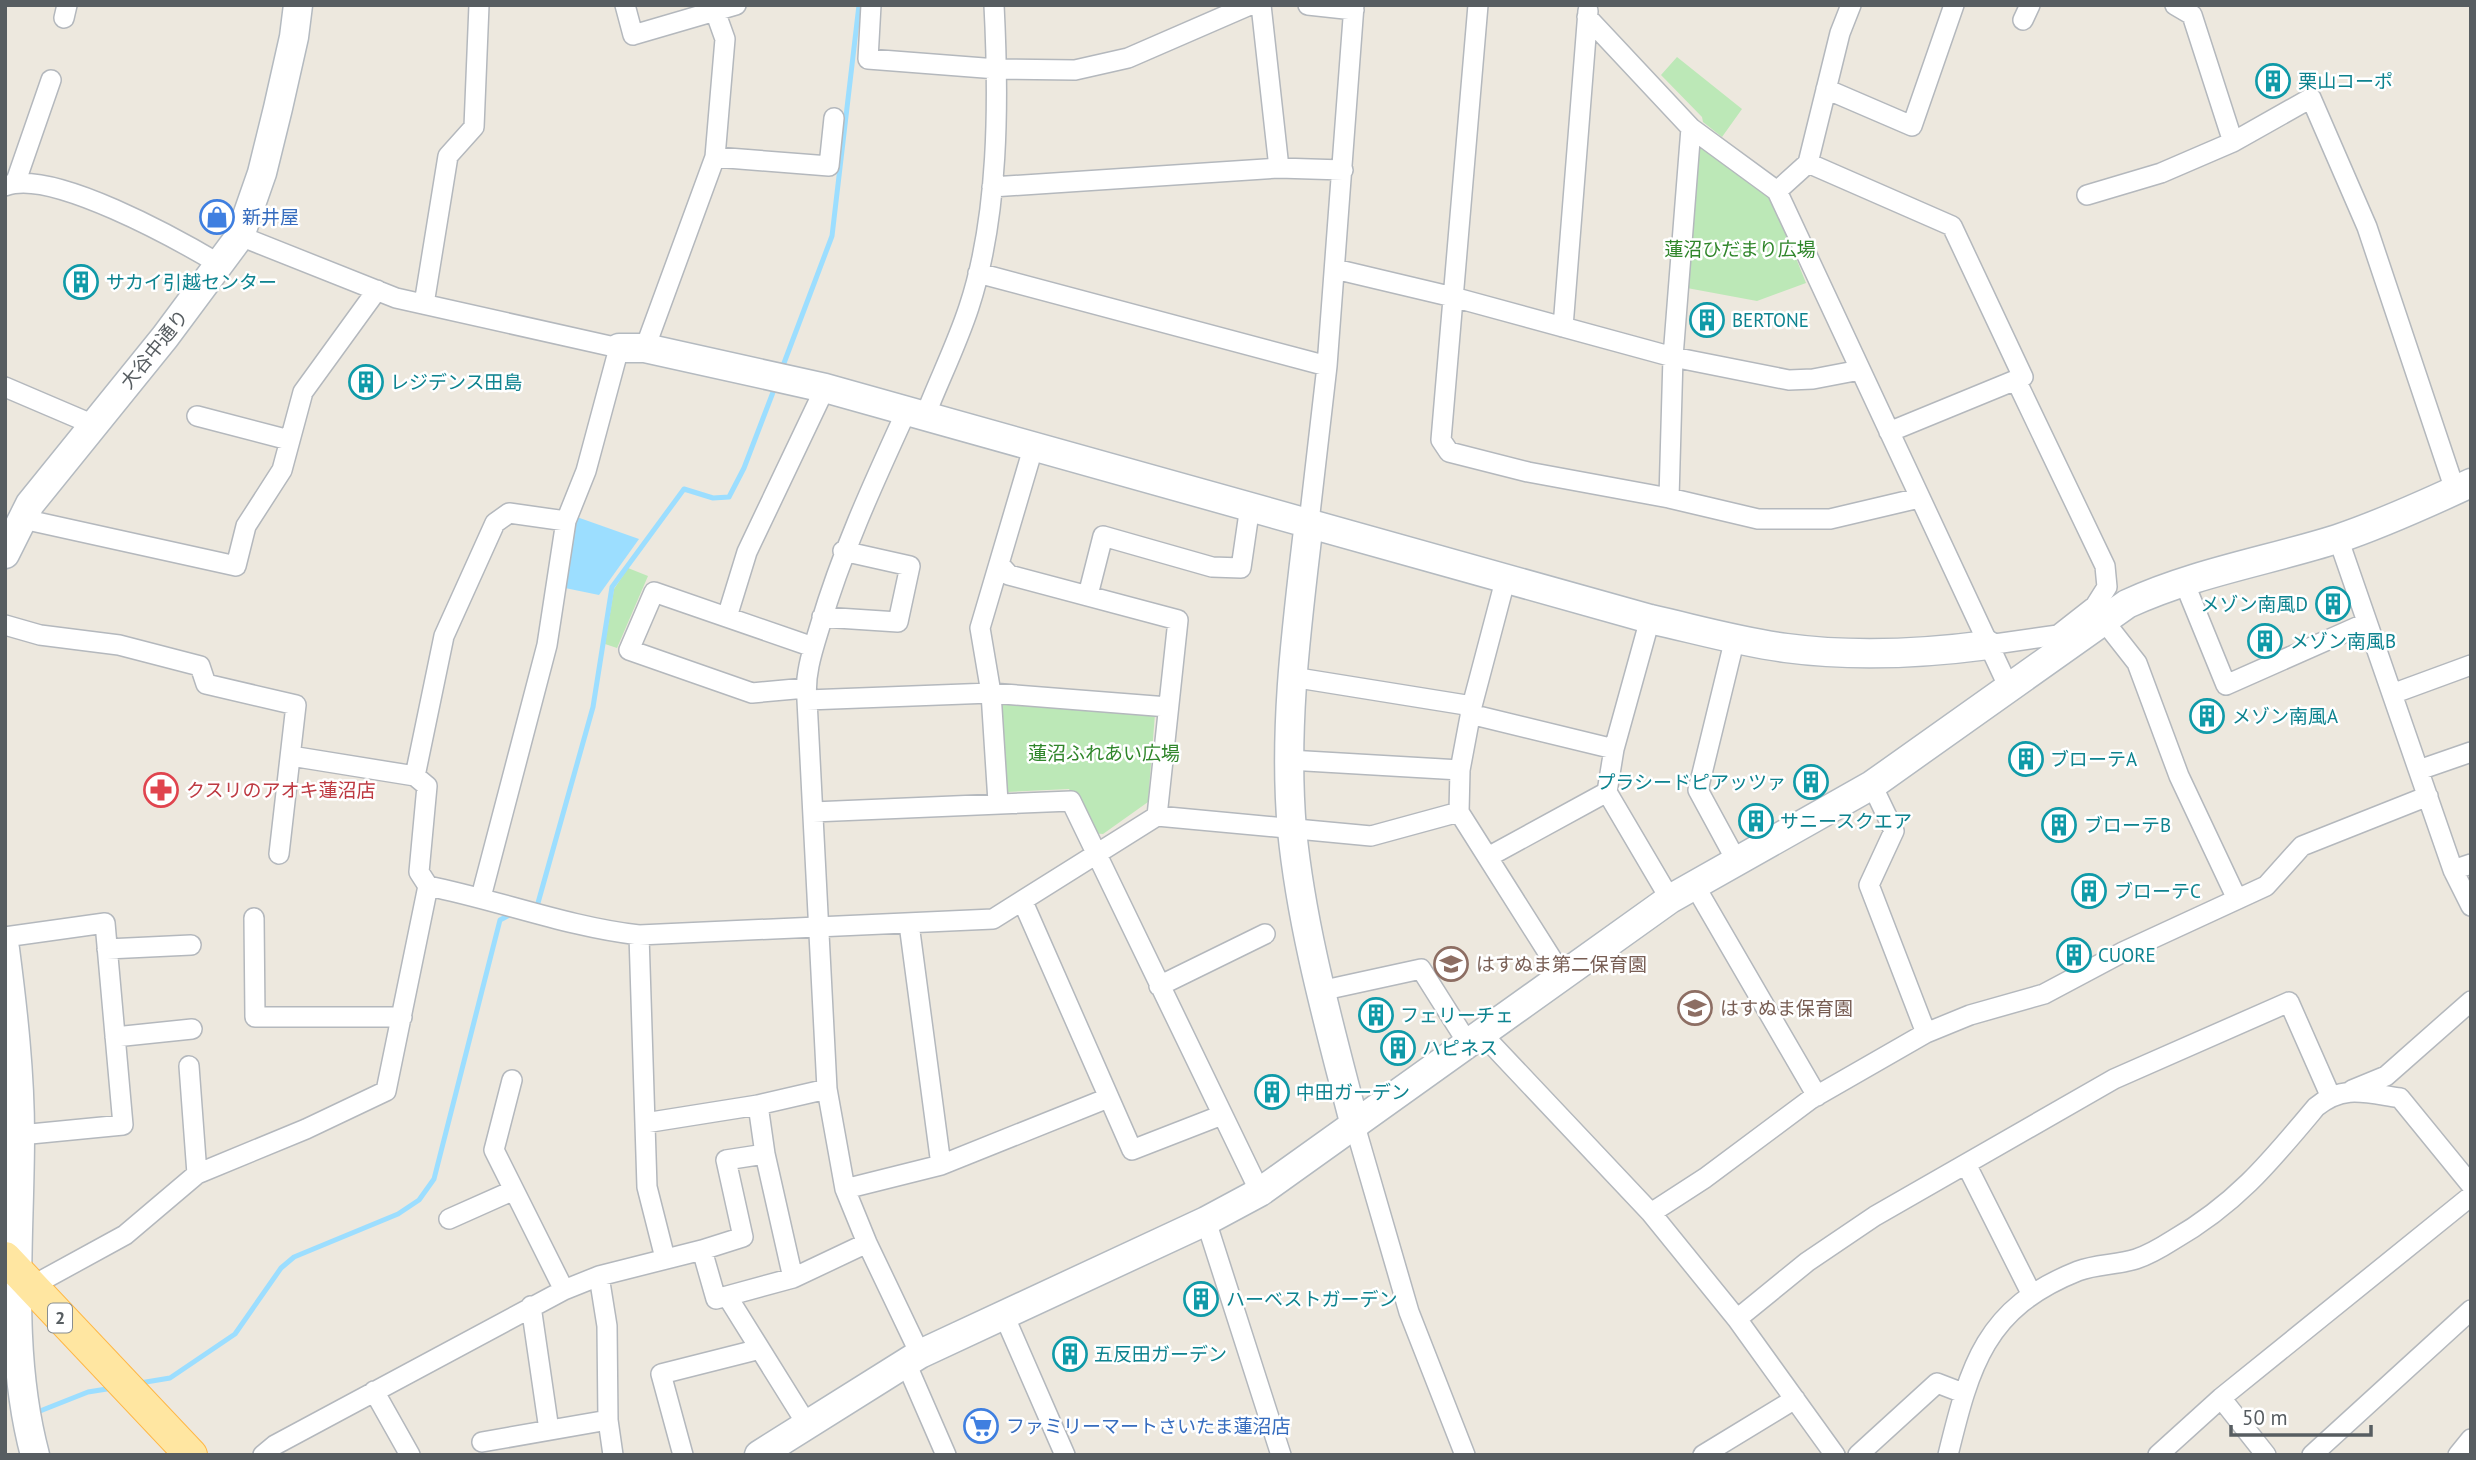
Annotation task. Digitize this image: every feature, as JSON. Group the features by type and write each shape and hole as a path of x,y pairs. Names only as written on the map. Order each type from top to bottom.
{"main road":[{"name":"2","path":"17,1272 191,1455"}],"street":[{"name":"大谷中通り","path":"5,554 30,503 221,265 240,236 261,173 278,108 294,37 298,5"},
{"path":"424,304 448,156 474,127 479,5"},
{"path":"625,5 633,35 736,5"},
{"path":"871,5 868,59 997,69 1075,70 1128,58 1250,5"},
{"path":"946,1455 913,1358 845,1189 827,1089 806,694 814,647 843,551 969,307 978,273 992,187 997,69 994,5"},
{"path":"1261,5 1279,168"},
{"path":"1308,5 1354,7 1327,366 1292,677 1289,760 1292,828 1308,941 1355,1126 1409,1312 1465,1455"},
{"path":"1478,5 1441,440 1450,452 1528,472 1669,498 1758,519 1830,519 1919,498"},
{"path":"1777,191 1808,163 1840,33 1851,5"},
{"path":"1826,89 1912,126 1954,5"},
{"path":"2175,5 2192,15 2233,142"},
{"path":"481,897 548,645 566,521 632,348 715,157 725,39 715,11"},
{"path":"1563,327 1588,11"},
{"path":"1588,11 1691,128 1777,191 2009,688"},
{"path":"51,80 11,184 60,189 165,231 221,265"},
{"path":"759,1455 913,1358 1003,1313 1206,1221 1260,1192 1564,978 1670,899 1872,785 2127,604 2244,563 2338,538 2463,486 2367,227 2311,98 2233,142 2161,173 2087,195"},
{"path":"715,157 829,166 834,118"},
{"path":"1669,498 1673,357 1691,128"},
{"path":"1808,163 1952,226 2023,377 1889,432"},
{"path":"992,187 1279,168 1343,170"},
{"path":"240,236 377,290 424,304 825,388 1650,619 1785,648 1852,653 1923,653 1988,645 2058,635 2095,606 2107,587 2105,566 2016,380"},
{"path":"1335,269 1454,297 1673,357 1789,380 1813,379 1860,370"},
{"path":"978,273 1327,366"},
{"path":"23,519 236,566 246,526 282,470 303,391 377,290"},
{"path":"5,387 94,425"},
{"path":"727,617 747,552 825,388"},
{"path":"197,416 289,440"},
{"path":"998,802 990,693 980,628 1034,445"},
{"path":"1087,596 1103,536 1212,567 1241,568 1250,506"},
{"path":"415,776 444,636 495,523 509,513 566,521"},
{"path":"2338,538 2428,796 2462,867 2471,906"},
{"path":"822,617 898,622 910,566 843,551"},
{"path":"999,564 1009,575 1178,620 1157,816"},
{"path":"1506,577 1471,710 1460,770 1459,812 1564,978"},
{"path":"2184,582 2227,685 2366,623"},
{"path":"814,647 654,592 629,650 752,693 990,693 1168,707"},
{"path":"1650,619 1614,749 1607,792 1670,899"},
{"path":"2104,621 2137,663 2179,776 2237,899"},
{"path":"5,625 40,635 119,645 200,666 206,684 296,705 279,854"},
{"path":"1735,638 1698,790 1737,860"},
{"path":"2392,694 2471,665"},
{"path":"1292,677 1471,710 1614,749"},
{"path":"2419,770 2471,752"},
{"path":"17,1272 125,1236 197,1174 306,1129 386,1091 428,886 419,872 427,786 415,776 291,756"},
{"path":"1289,760 1460,770"},
{"path":"1872,785 1894,831 1869,885 1926,1033"},
{"path":"1488,857 1607,792"},
{"path":"1651,1213 1705,1178 1817,1096 1926,1033 1970,1015 2044,994 2123,951 2266,886 2302,846 2428,796"},
{"path":"813,813 998,802 1071,801 1260,1192"},
{"path":"428,886 481,897 609,932 639,935 993,919 1157,816 1371,836 1459,812"},
{"path":"1695,886 1817,1096"},
{"path":"1023,902 1132,1150 1222,1115"},
{"path":"254,918 255,1017 402,1017"},
{"path":"5,937 105,923 123,1125 20,1135"},
{"path":"909,923 942,1165"},
{"path":"1159,986 1265,934"},
{"path":"639,935 647,1187 665,1258"},
{"path":"107,949 191,945"},
{"path":"5,949 15,1021 20,1135 12,1367 36,1455"},
{"path":"1320,991 1421,969 1476,1040 1651,1213 1737,1319 1835,1455"},
{"path":"1948,1455 1963,1394 1981,1350 1998,1323 2031,1293 2081,1270 2137,1259 2174,1240 2236,1198 2316,1107 2330,1095 2351,1091 2386,1076 2471,1001"},
{"path":"1737,1319 1807,1262 1875,1216 2114,1079 2289,1002 2330,1095"},
{"path":"115,1037 192,1029"},
{"path":"188,1066 197,1174"},
{"path":"512,1080 494,1150 564,1290"},
{"path":"645,1123 758,1105 827,1089"},
{"path":"2351,1091 2400,1098 2471,1185"},
{"path":"845,1189 942,1165 1108,1098"},
{"path":"758,1105 765,1154 793,1278"},
{"path":"263,1455 374,1391 564,1290 599,1276 743,1237 726,1160 765,1154"},
{"path":"1966,1164 2031,1293"},
{"path":"449,1219 514,1190"},
{"path":"2158,1455 2221,1398 2471,1196"},
{"path":"1206,1221 1281,1455"},
{"path":"702,1250 716,1299 793,1278 867,1244"},
{"path":"599,1276 607,1326 608,1420 613,1455"},
{"path":"727,1296 808,1426"},
{"path":"531,1306 549,1430"},
{"path":"2312,1455 2471,1310"},
{"path":"1003,1313 1065,1455"},
{"path":"683,1455 661,1374 760,1349"},
{"path":"1858,1455 1937,1383 1963,1394"},
{"path":"374,1391 410,1455"},
{"path":"2221,1398 2266,1455"},
{"path":"1703,1455 1795,1399"},
{"path":"482,1442 608,1420"},
{"path":"2458,1455 2471,1439"}],"green space":[{"path":"1677,57 1742,109 1722,137 1703,122 1702,117 1661,75"},
{"name":"蓮沼ひだまり広場","path":"1699,145 1767,186 1806,283 1757,301 1687,288"},
{"path":"628,568 648,576 617,648 605,644 614,589"},
{"name":"蓮沼ふれあい広場","path":"1006,697 1155,714 1148,802 1103,834 1091,833 1069,789 1007,792 1001,787 999,704"}],"water":[{"path":"574,516 639,539 599,595 565,588"}],"waterway":[{"path":"781,371 832,236 859,5"},
{"path":"536,910 593,707 612,587 684,489 713,498 729,497 744,468 775,387"},
{"path":"140,1383 170,1378 235,1334 281,1268 294,1257 398,1214 419,1200 434,1179 500,920 513,913"},
{"path":"40,1411 88,1392 113,1388"}],"place":[{"name":"栗山コーポ","path":"2273,81"},
{"name":"新井屋","path":"217,217"},
{"name":"サカイ引越センター","path":"81,282"},
{"name":"BERTONE","path":"1707,320"},
{"name":"レジデンス田島","path":"366,382"},
{"name":"メゾン南風D","path":"2333,604"},
{"name":"メゾン南風B","path":"2265,641"},
{"name":"メゾン南風A","path":"2207,716"},
{"name":"ブローテA","path":"2026,759"},
{"name":"プラシードピアッツァ","path":"1811,782"},
{"name":"クスリのアオキ蓮沼店","path":"161,790"},
{"name":"サニースクエア","path":"1756,821"},
{"name":"ブローテB","path":"2059,825"},
{"name":"ブローテC","path":"2089,891"},
{"name":"CUORE","path":"2074,955"},
{"name":"はすぬま第二保育園","path":"1451,964"},
{"name":"はすぬま保育園","path":"1695,1008"},
{"name":"フェリーチェ","path":"1376,1015"},
{"name":"ハピネス","path":"1398,1048"},
{"name":"中田ガーデン","path":"1272,1092"},
{"name":"ハーベストガーデン","path":"1201,1299"},
{"name":"五反田ガーデン","path":"1070,1354"},
{"name":"ファミリーマートさいたま蓮沼店","path":"981,1426"}]}
